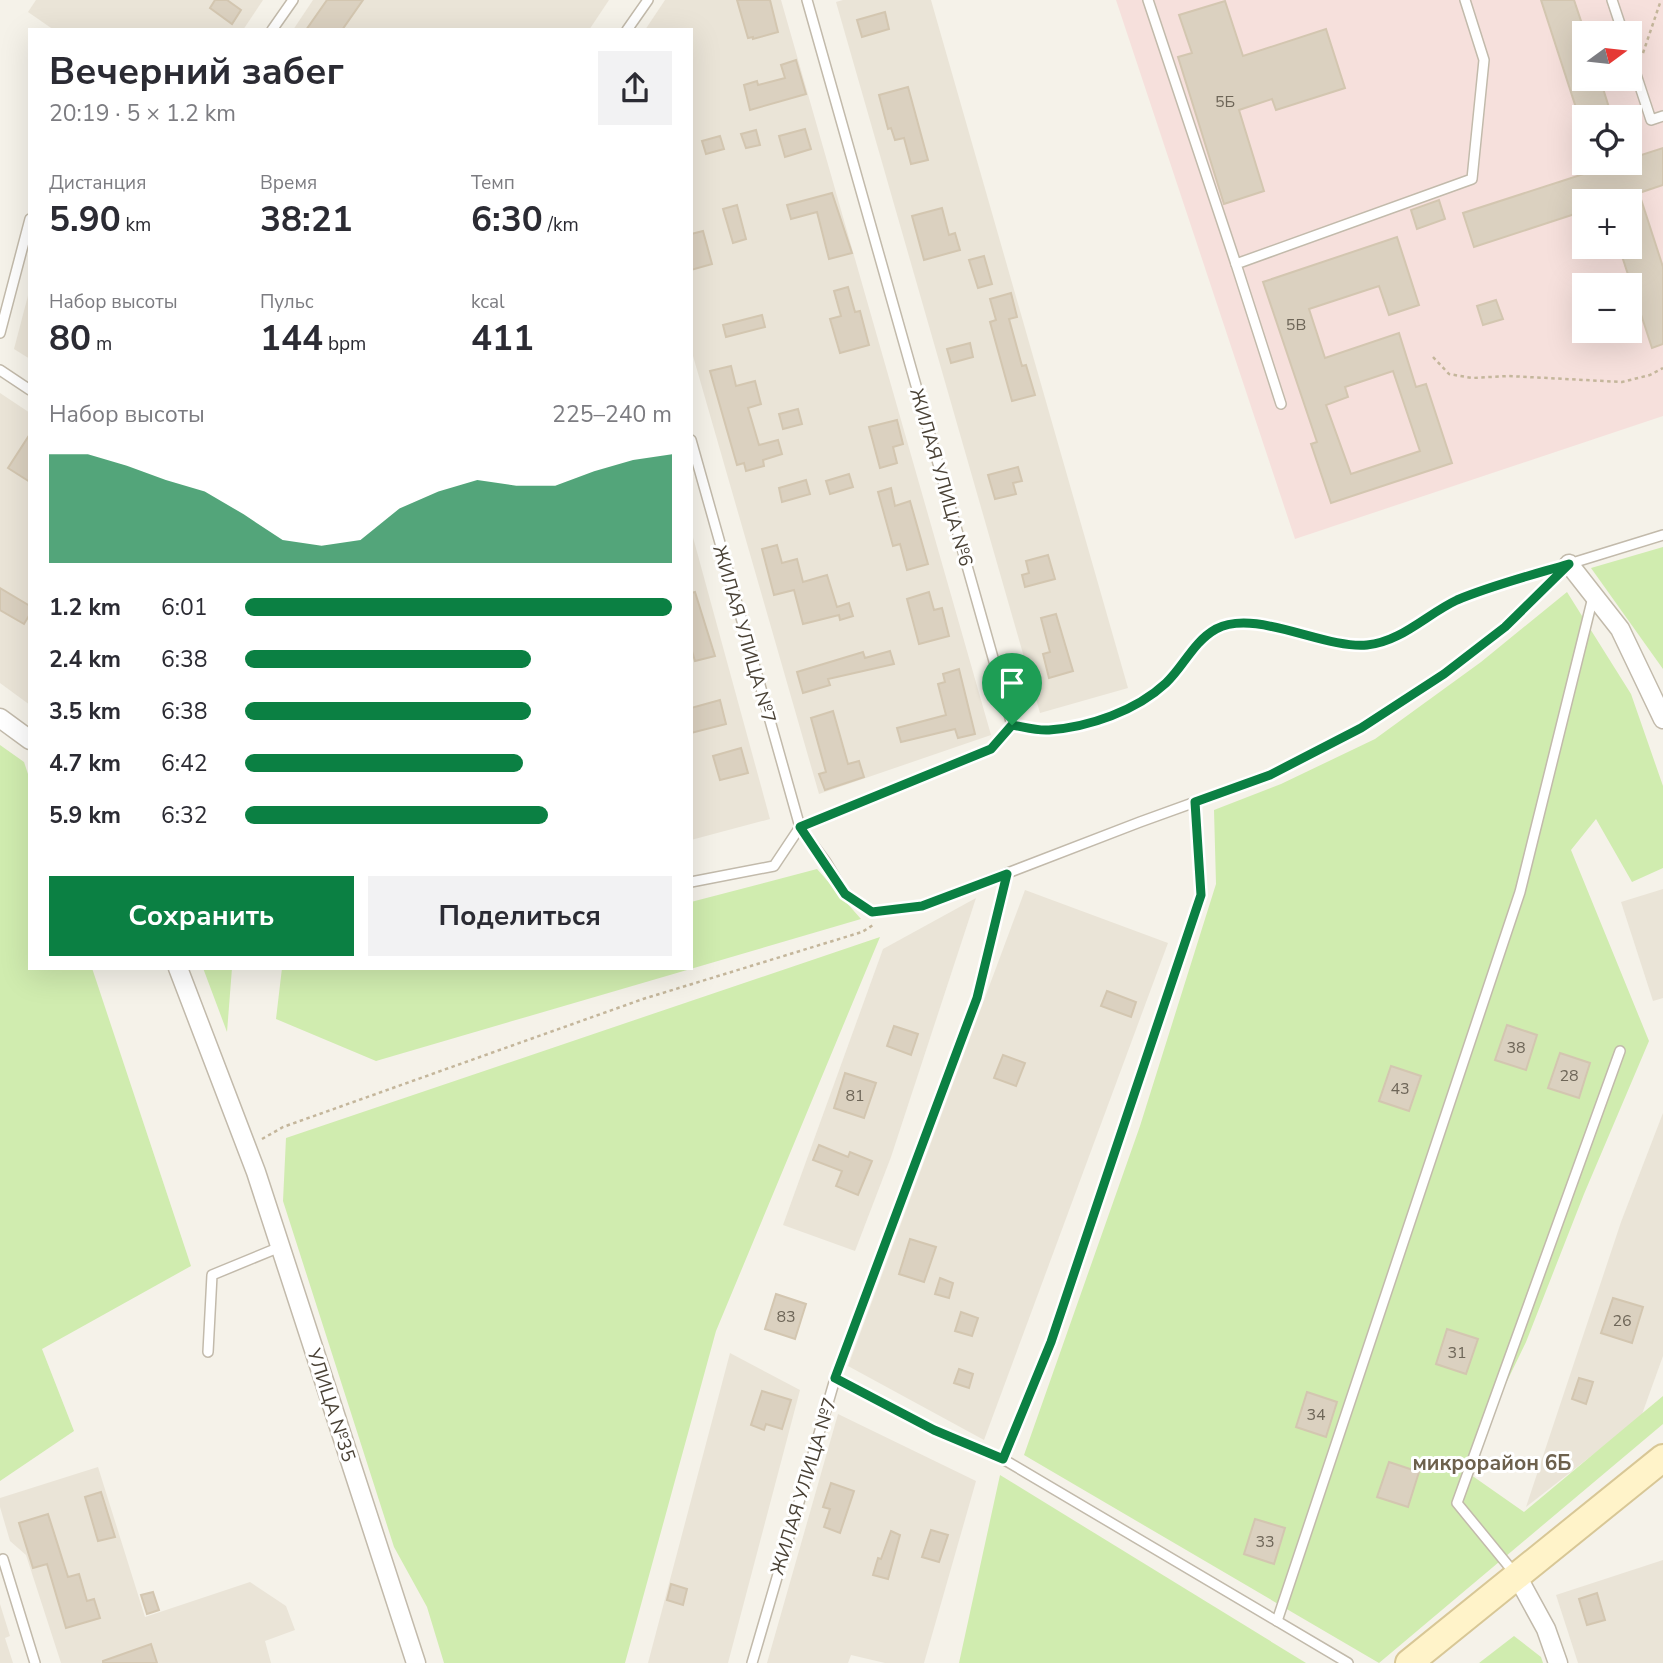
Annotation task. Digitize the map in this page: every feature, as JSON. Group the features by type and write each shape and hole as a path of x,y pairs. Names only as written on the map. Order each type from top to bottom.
{"main road":[{"path":"1409,1663 1663,1458"}],"street":[{"path":"1569,564 1620,629 1663,719"},
{"path":"0,718 28,739"},
{"name":"УЛИЦА №35","path":"179,970 247,1148 416,1663"},
{"path":"1517,1576 1546,1629 1558,1663"}],"lane":[{"path":"273,28 293,0"},
{"path":"628,28 649,0"},
{"name":"ЖИЛАЯ УЛИЦА №6","path":"807,0 1012,725"},
{"path":"1148,0 1281,404"},
{"path":"1236,264 1472,179 1484,61 1465,0"},
{"path":"1612,0 1619,21"},
{"path":"1642,91 1651,120 1663,116"},
{"path":"0,333 28,227"},
{"path":"0,370 28,389"},
{"name":"ЖИЛАЯ УЛИЦА №7","path":"693,447 800,827 845,894 872,912 922,906 1270,775 1361,728 1444,674 1505,627 1569,564"},
{"path":"1569,564 1663,535"},
{"path":"1277,1621 1520,892 1594,595"},
{"path":"693,882 774,866 800,827 991,749 1012,725"},
{"path":"1003,1459 1051,1342 1201,895 1195,802"},
{"name":"ЖИЛАЯ УЛИЦА №7","path":"752,1663 835,1378 977,998 1007,874"},
{"path":"1517,1576 1457,1503 1620,1051"},
{"path":"208,1352 212,1275 280,1247"},
{"path":"835,1378 934,1430 1003,1459 1348,1663"},
{"path":"3,1559 35,1663"}],"path":[{"path":"1642,56 1661,0"},
{"path":"1433,357 1449,374 1472,378 1509,376 1622,382 1650,375 1663,368"},
{"path":"1012,725 1046,731 1086,725 1131,707 1166,683 1195,646 1217,629 1242,623 1283,629 1326,641 1367,645 1394,638 1456,601 1569,564"},
{"path":"247,1148 283,1127 643,999 862,932 899,909"}],"shaded area":[{"path":"36,0 263,0 244,28 51,28 28,12"},
{"path":"313,0 609,0 590,28 294,28"},
{"path":"665,0 781,0 991,735 819,794 693,356 693,28 646,28"},
{"path":"931,0 1128,688 1040,713 836,2"},
{"path":"1116,0 1663,0 1663,416 1295,539"},
{"path":"28,296 28,358 14,349"},
{"path":"0,393 28,412 28,704 0,683"},
{"path":"693,537 770,819 693,839"},
{"path":"1663,889 1663,998 1653,1001 1621,902"},
{"path":"1025,890 1168,943 984,1440 848,1366"},
{"path":"976,898 891,1157 855,1251 783,1225 883,949"},
{"path":"1663,1113 1663,1356 1641,1417 1526,1507 1621,1222"},
{"path":"730,1353 800,1390 728,1663 648,1663"},
{"path":"838,1414 976,1481 924,1663 885,1663 851,1655 848,1663 767,1663"},
{"path":"98,1467 145,1617 250,1582 286,1606 295,1630 265,1641 271,1663 61,1663 26,1555 10,1541 0,1498"},
{"path":"1663,1560 1663,1663 1578,1663 1556,1595"},
{"path":"0,1604 10,1636 5,1638 13,1663 0,1663"}],"green space":[{"path":"1663,547 1663,669 1591,568"},
{"path":"1567,592 1631,694 1663,786 1663,868 1632,882 1596,819 1571,850 1649,1041 1584,1194 1526,1342 1464,1470 1524,1512 1663,1396 1663,1424 1379,1663 1024,1455 1140,1126 1216,884 1214,810 1281,784 1375,739 1481,662"},
{"path":"0,745 24,762 28,774 28,970 93,970 191,1266 42,1349 74,1431 0,1481"},
{"path":"817,869 861,919 693,968 693,901"},
{"path":"880,937 716,1331 625,1663 444,1663 427,1607 394,1547 283,1201 286,1138"},
{"path":"204,970 232,970 227,1032"},
{"path":"282,970 687,970 376,1061 276,1019"},
{"path":"1000,1475 1306,1663 959,1663"},
{"path":"1514,1636 1541,1657 1543,1663 1479,1663"}],"building":[{"path":"215,0 227,0 241,10 232,24 210,8"},
{"path":"327,0 363,0 343,28 307,28"},
{"path":"737,0 770,0 778,32 748,38"},
{"path":"1541,0 1574,0 1581,21 1572,21 1572,91 1604,91 1608,105 1575,105"},
{"path":"1225,1 1243,56 1326,29 1345,88 1276,110 1272,99 1239,110 1264,191 1224,204 1178,57 1192,53 1179,15"},
{"path":"885,12 889,29 862,37 857,20"},
{"path":"796,60 806,94 750,110 744,85 757,81 758,85 785,78 781,65"},
{"path":"908,87 928,160 911,164 904,138 895,140 891,128 888,129 879,95"},
{"path":"805,129 811,149 785,157 779,136"},
{"path":"756,130 760,145 746,148 741,134"},
{"path":"720,136 724,149 706,154 702,141"},
{"path":"1663,148 1663,185 1642,192 1642,189 1572,189 1572,215 1474,247 1463,213 1581,175 1642,175 1642,155"},
{"path":"832,193 852,253 829,259 817,212 791,219 787,205"},
{"path":"1439,200 1445,219 1417,229 1411,210"},
{"path":"1642,202 1663,267 1663,344 1652,348 1642,317 1642,273 1627,273 1623,259 1642,259"},
{"path":"737,205 746,239 733,243 723,209"},
{"path":"942,208 949,235 955,233 960,250 924,260 912,216"},
{"path":"703,231 712,264 693,269 693,234"},
{"path":"1397,237 1419,305 1389,315 1379,286 1309,309 1325,358 1399,333 1416,387 1426,384 1452,463 1331,503 1311,444 1317,442 1263,282","holes":["1393,371 1420,451 1351,474 1326,405 1348,397 1345,387"]},
{"path":"984,256 992,284 978,288 969,260"},
{"path":"848,287 855,312 860,311 869,345 840,353 830,319 841,316 834,291"},
{"path":"1011,293 1017,317 1009,319 1022,366 1026,365 1035,395 1012,401 990,322 996,320 990,299"},
{"path":"1496,300 1503,319 1483,325 1477,306"},
{"path":"762,315 765,327 726,337 723,325"},
{"path":"970,343 973,357 951,363 947,349"},
{"path":"731,366 736,386 755,381 761,404 748,408 759,445 778,440 782,454 763,460 764,466 746,471 744,463 737,465 710,371"},
{"path":"798,409 802,424 783,429 779,414"},
{"path":"897,420 903,444 893,447 897,463 880,468 869,427"},
{"path":"28,437 28,481 8,468"},
{"path":"1018,467 1022,481 1013,483 1016,494 995,499 988,475"},
{"path":"849,474 853,487 830,494 826,481"},
{"path":"806,480 810,494 782,502 779,488"},
{"path":"891,488 895,506 910,501 928,564 907,570 900,544 893,546 878,492"},
{"path":"777,545 782,563 797,559 803,582 827,575 837,607 849,603 853,616 840,620 839,615 803,624 794,590 774,595 762,549"},
{"path":"1048,555 1055,579 1025,587 1022,575 1029,573 1026,561"},
{"path":"0,588 28,605 28,617 24,624 0,610"},
{"path":"693,592 715,656 695,661 693,654"},
{"path":"929,592 934,610 942,608 949,636 919,644 907,599"},
{"path":"1056,614 1073,671 1049,678 1043,654 1050,652 1041,618"},
{"path":"890,651 894,664 828,679 830,685 803,693 797,672 863,652 865,658"},
{"path":"959,669 975,734 958,738 955,729 901,742 897,728 946,715 938,684 945,682 943,674"},
{"path":"720,700 726,724 693,732 693,707"},
{"path":"833,711 848,764 859,761 864,777 825,790 819,774 826,772 811,718"},
{"path":"741,748 748,773 720,780 713,756"},
{"path":"1107,991 1136,1002 1131,1017 1101,1006"},
{"path":"1507,1025 1537,1035 1526,1070 1495,1060"},
{"path":"894,1026 918,1034 911,1055 887,1046"},
{"path":"1560,1053 1590,1063 1579,1098 1548,1088"},
{"path":"1003,1055 1025,1063 1016,1086 994,1078"},
{"path":"1391,1066 1421,1076 1409,1111 1379,1101"},
{"path":"845,1073 876,1083 864,1118 834,1108"},
{"path":"819,1145 848,1157 850,1152 872,1161 858,1195 836,1186 842,1171 813,1160"},
{"path":"910,1239 936,1247 924,1282 899,1274"},
{"path":"940,1278 953,1283 949,1298 935,1294"},
{"path":"776,1294 806,1304 795,1339 765,1329"},
{"path":"1613,1298 1643,1307 1632,1343 1601,1333"},
{"path":"961,1312 978,1318 972,1336 955,1331"},
{"path":"1447,1329 1478,1339 1466,1374 1436,1364"},
{"path":"959,1369 973,1374 969,1388 954,1383"},
{"path":"1579,1378 1593,1382 1586,1404 1572,1399"},
{"path":"762,1391 791,1400 782,1429 766,1424 764,1430 751,1425"},
{"path":"1307,1392 1337,1402 1326,1437 1296,1427"},
{"path":"1389,1462 1419,1472 1408,1507 1377,1497"},
{"path":"831,1483 854,1491 840,1533 824,1527 830,1509 823,1507"},
{"path":"101,1492 115,1537 98,1541 85,1497"},
{"path":"48,1514 68,1577 79,1574 87,1601 94,1599 100,1618 66,1628 47,1564 33,1568 19,1523"},
{"path":"1255,1519 1285,1528 1274,1564 1244,1554"},
{"path":"931,1530 948,1535 939,1562 922,1557"},
{"path":"891,1531 900,1535 888,1579 873,1575"},
{"path":"671,1584 687,1589 683,1605 667,1600"},
{"path":"153,1592 159,1610 147,1614 141,1595"},
{"path":"1597,1593 1605,1620 1587,1625 1579,1599"},
{"path":"151,1644 157,1663 103,1663 103,1661"}],"district":[{"name":"микрорайон 6Б","path":"1492,1463"}],"route":[{"path":"1569,564 1505,627 1444,674 1361,728 1270,775 1195,802 1201,895 1051,1342 1003,1459 934,1430 835,1378 977,998 1007,874 922,906 872,912 845,894 800,827 991,749 1012,725 1046,731 1086,725 1131,707 1166,683 1195,646 1217,629 1242,623 1283,629 1326,641 1367,645 1394,638 1456,601 1569,564"}]}
